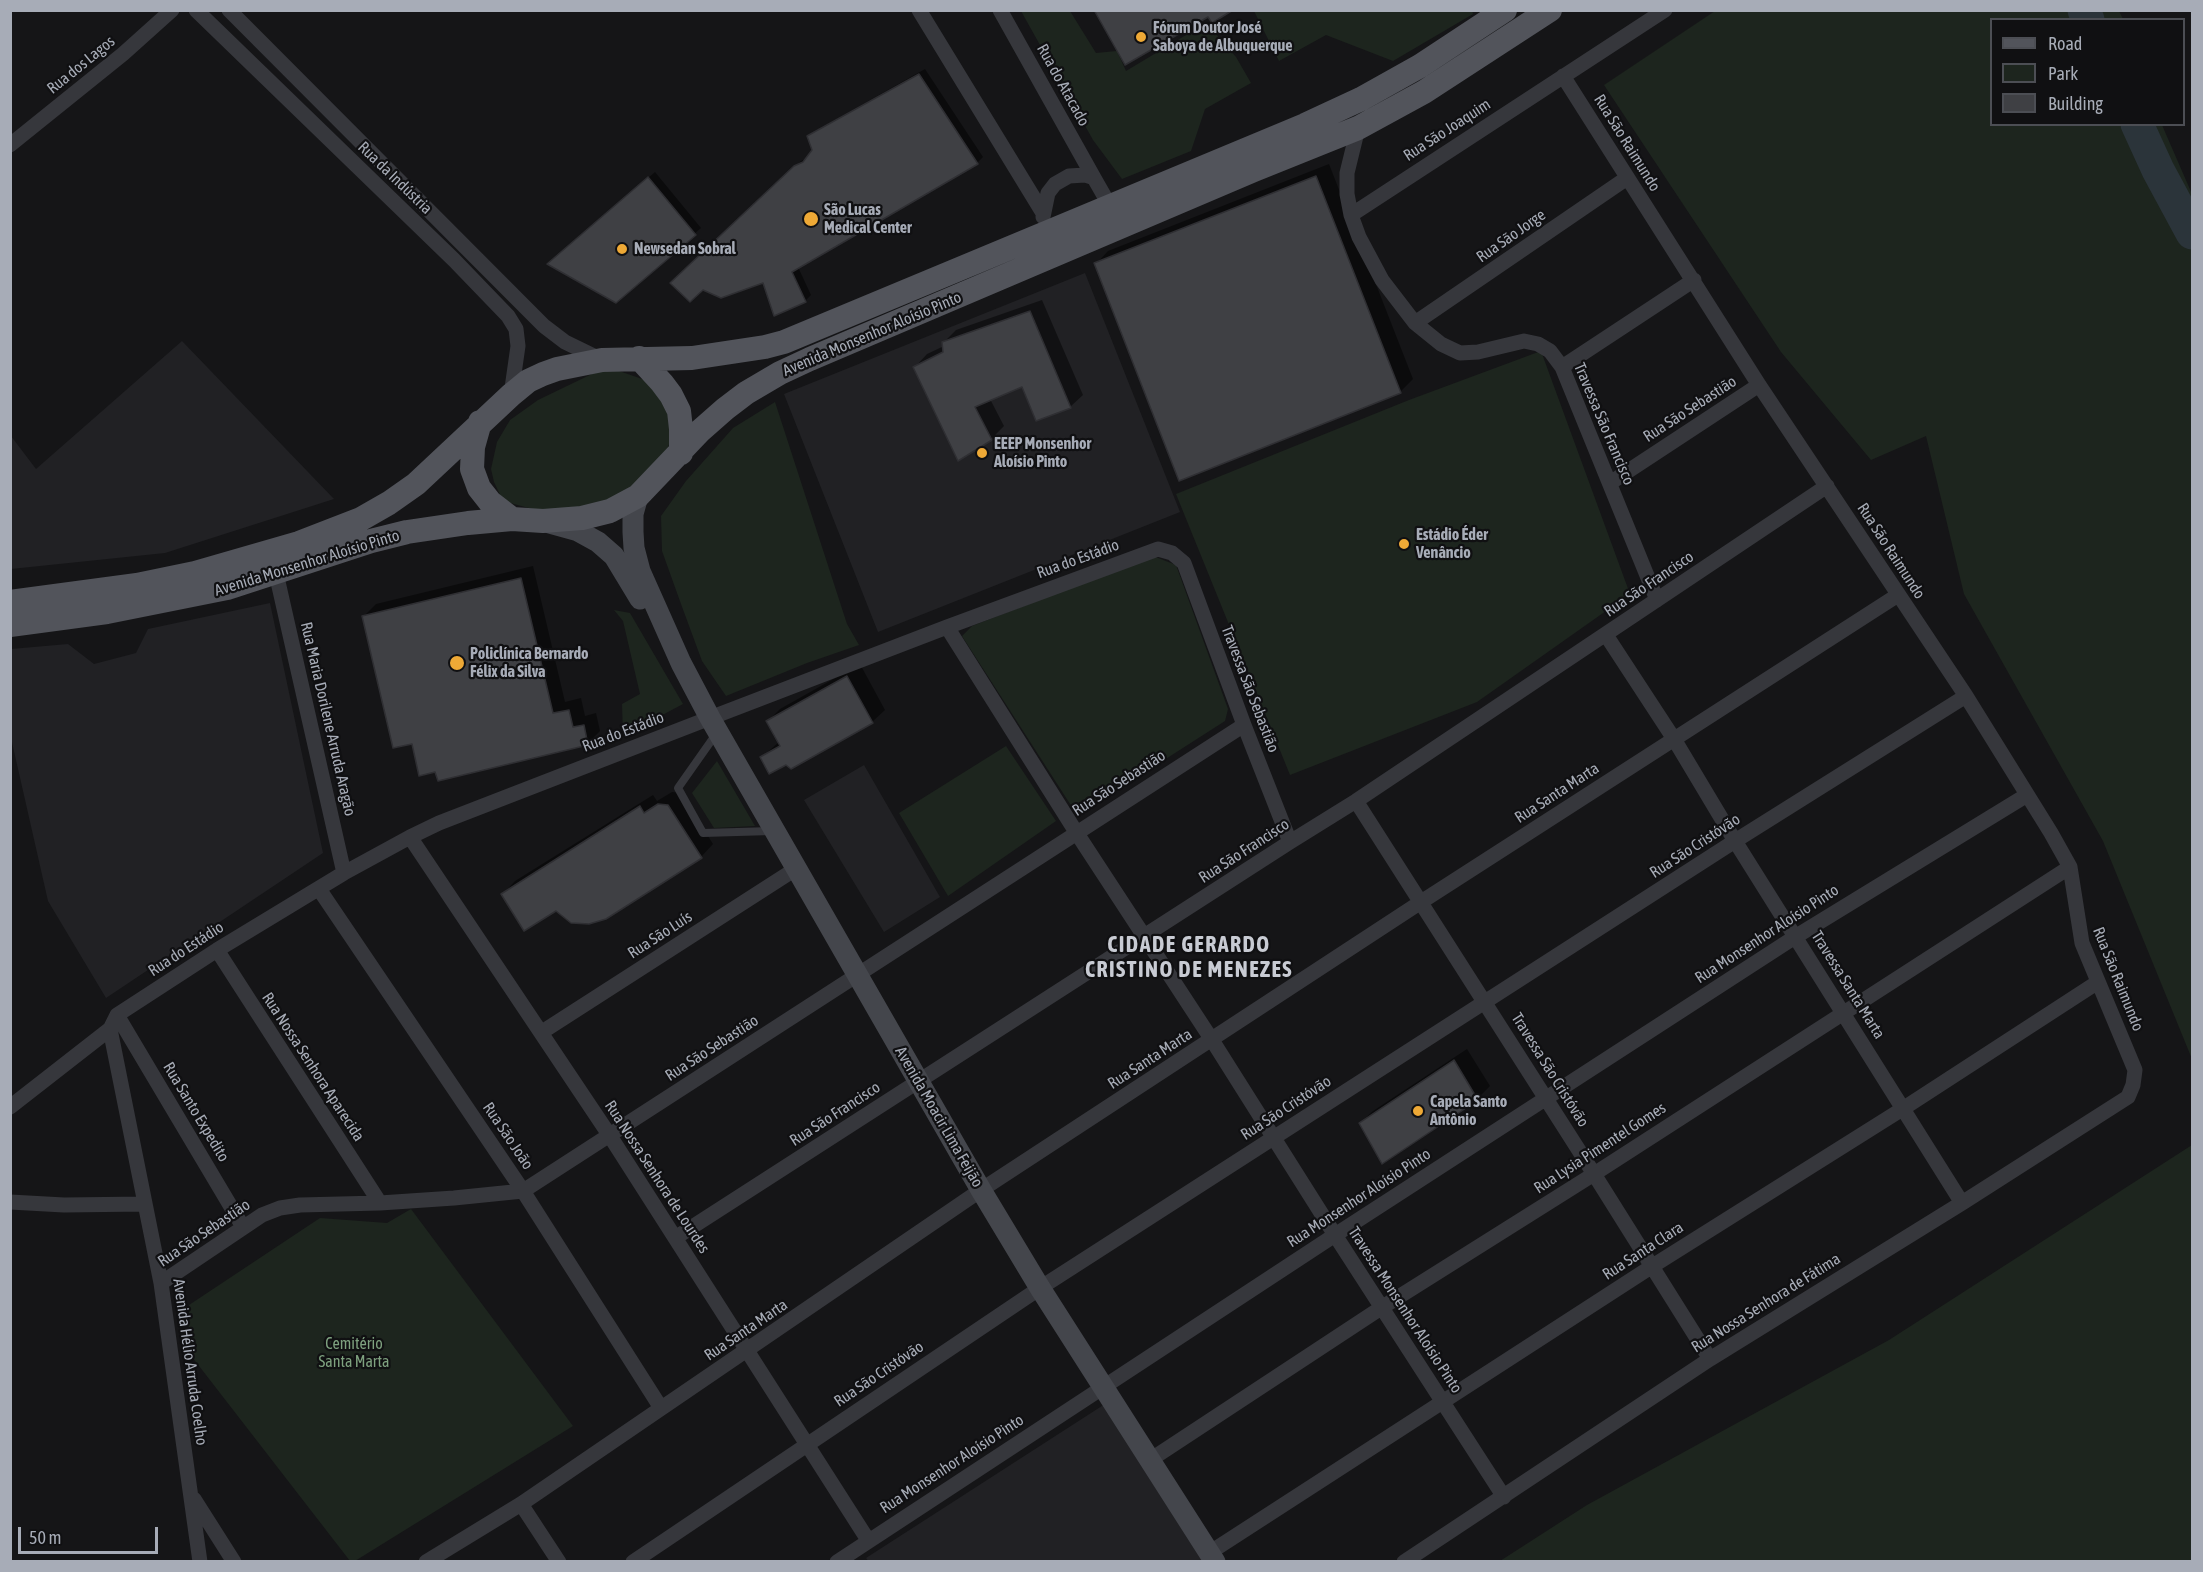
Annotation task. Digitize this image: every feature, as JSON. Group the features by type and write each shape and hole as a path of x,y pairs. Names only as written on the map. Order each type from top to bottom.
{"main road":[{"name":"Avenida Monsenhor Aloísio Pinto","path":"10,626 48,622 227,588 371,541 407,532 512,519 543,521 582,518 610,511 638,496 700,431 746,393 810,359 1358,128 1424,92 1550,10"},
{"name":"Avenida Monsenhor Aloísio Pinto","path":"10,602 126,587 184,575 251,558 361,519 389,503 431,471 511,395 528,381 543,374 602,360 692,358 784,342 1042,224 1110,206 1361,99 1420,66 1498,12"},
{"path":"639,358 662,383 679,411 681,453"},
{"path":"480,422 473,447 472,469 479,488 490,502 512,519"},
{"path":"638,496 633,514 634,548 640,571 681,663"},
{"path":"543,521 578,531 598,542 614,556 681,663"},
{"name":"Avenida Moacir Lima Feijão","path":"681,663 981,1190 1040,1288 1212,1557"}],"street":[{"name":"Rua dos Lagos","path":"10,145 123,54 172,10"},
{"name":"Rua da Indústria","path":"196,10 454,260 507,316 516,329 518,345 511,395"},
{"name":"Rua da Indústria","path":"229,10 544,326 565,342 602,360"},
{"path":"919,10 1042,224"},
{"name":"Rua do Atacado","path":"1000,10 1110,206"},
{"name":"Rua São Joaquim","path":"1351,215 1665,10"},
{"name":"Rua São Raimundo","path":"1563,76 1760,385 1966,696 2070,867 2078,927 2135,1070"},
{"path":"1358,128 1347,173 1347,194 1351,215 1359,237 1382,280 1415,323"},
{"path":"1042,224 1048,193 1062,179 1078,175 1094,178"},
{"name":"Rua São Jorge","path":"1415,323 1627,178"},
{"path":"1562,367 1694,280"},
{"name":"Travessa São Francisco","path":"1415,323 1441,344 1460,353 1478,352 1524,341 1538,344 1550,351 1562,367 1657,600"},
{"name":"Rua São Sebastião","path":"1610,483 1760,385"},
{"name":"Rua São Francisco","path":"675,1238 1356,801 1827,486"},
{"name":"Rua do Estádio","path":"10,1107 113,1022 217,950 344,873 410,837 440,823 714,724 947,627 1158,549 1172,553"},
{"name":"Travessa São Sebastião","path":"1172,553 1184,563 1290,842"},
{"name":"Rua Maria Dorilene Arruda Aragão","path":"276,573 344,873"},
{"name":"Rua Santa Marta","path":"426,1562 521,1504 981,1190 1421,902 1898,595"},
{"name":"Travessa Monsenhor Aloísio Pinto","path":"947,627 1076,832 1504,1497"},
{"name":"Travessa Santa Marta","path":"1606,635 1674,739 1735,841 1962,1203"},
{"name":"Rua São Cristóvão","path":"633,1562 1040,1288 1735,841 1966,696"},
{"name":"Rua São Sebastião","path":"161,1284 243,1227 262,1215 280,1208 300,1205 380,1203 523,1191 1244,725"},
{"name":"Rua Monsenhor Aloísio Pinto","path":"839,1561 1335,1235 1795,937 2027,795"},
{"name":"Travessa São Cristóvão","path":"1356,801 1710,1359"},
{"name":"Rua Nossa Senhora de Lourdes","path":"410,837 610,1136 868,1540"},
{"name":"Rua Lysia Pimentel Gomes","path":"1150,1460 1382,1308 2070,867"},
{"name":"Rua São Luís","path":"542,1032 797,868"},
{"name":"Rua São João","path":"319,889 523,1191 660,1407"},
{"name":"Rua Nossa Senhora Aparecida","path":"217,950 380,1203"},
{"name":"Rua Santa Clara","path":"1212,1557 1651,1267 1904,1108 2098,982"},
{"name":"Avenida Hélio Arruda Coelho","path":"113,1022 161,1284 200,1562"},
{"name":"Rua Santo Expedito","path":"113,1022 243,1227"},
{"name":"Rua Nossa Senhora de Fátima","path":"1404,1562 1710,1359 2128,1097 2133,1085 2135,1070"},
{"path":"10,1202 64,1205 145,1204"},
{"path":"190,1494 234,1562"},
{"path":"521,1504 559,1562"}],"lane":[{"path":"714,724 678,788 703,833 775,831"}],"shaded area":[{"name":"EEEP Monsenhor Aloísio Pinto","path":"1085,273 1180,512 878,632 784,394"},
{"path":"182,341 334,499 165,553 11,569 11,436 36,469"},
{"path":"270,603 323,853 106,998 48,901 11,738 11,649 68,644 94,664 136,653 148,629"},
{"path":"864,765 940,897 884,932 804,800"},
{"path":"1105,1404 1206,1561 869,1562 866,1558"}],"green space":[{"path":"1472,10 1473,14 1393,61 1326,35 1279,61 1254,11"},
{"path":"1021,11 1070,11 1096,53 1117,51 1126,71 1206,23 1236,57 1251,83 1205,109 1191,151 1122,179 1093,140"},
{"path":"1715,11 2119,11 2122,18 1990,18 1990,126 2162,126 2192,194 2192,1059 2103,841 1964,594 1926,436 1871,460 1781,352 1604,85"},
{"name":"Estádio Éder Venâncio","path":"1541,351 1630,594 1477,702 1290,775 1176,494 1409,400"},
{"path":"619,371 648,381 670,413 671,439 664,459 631,491 606,503 547,513 503,501 491,469 497,442 510,420 538,400 596,372"},
{"path":"775,402 847,624 859,645 807,663 726,696 702,661 681,604 662,551 661,516 686,481 733,428"},
{"path":"1153,556 1176,565 1228,709 1225,721 1083,812 1072,807 962,636 972,626"},
{"path":"614,610 630,613 683,704 623,736 622,704 640,694 623,621"},
{"path":"1006,746 1056,821 948,896 899,813"},
{"path":"717,761 755,826 714,828 692,793"},
{"path":"2192,1145 2192,1561 1500,1561 1587,1505 1889,1340"},
{"name":"Cemitério Santa Marta","path":"411,1209 573,1426 355,1561 350,1561 189,1353 189,1305 320,1218 387,1223"}],"building":[{"name":"Fórum Doutor José Saboya de Albuquerque","path":"1094,10 1233,10 1212,23 1208,17 1125,65"},
{"name":"São Lucas Medical Center","path":"919,74 978,164 792,272 806,302 774,316 763,283 721,298 703,290 690,302 670,283 794,166 803,162 812,150 807,136"},
{"path":"1316,176 1401,393 1179,481 1094,263"},
{"name":"Newsedan Sobral","path":"648,177 696,235 616,303 547,264"},
{"path":"1030,311 1071,408 1036,421 1022,387 975,407 992,440 958,461 913,367 943,352 942,342"},
{"name":"Policlínica Bernardo Félix da Silva","path":"521,578 553,713 569,710 573,727 584,725 588,745 438,781 435,772 419,776 412,744 393,748 362,616"},
{"path":"847,676 873,723 791,769 786,765 769,774 760,757 780,746 766,721"},
{"path":"658,804 668,805 702,858 606,919 589,924 571,923 556,911 524,931 501,894 640,806 644,813"},
{"name":"Capela Santo Antônio","path":"1454,1060 1478,1100 1382,1164 1359,1123"}],"waterway":[{"path":"2084,10 2087,18"},
{"path":"2138,126 2158,170 2192,233"}],"place":[{"name":"Fórum Doutor José Saboya de Albuquerque","path":"1141,37"},
{"name":"São Lucas Medical Center","path":"811,219"},
{"name":"Newsedan Sobral","path":"622,249"},
{"name":"EEEP Monsenhor Aloísio Pinto","path":"982,453"},
{"name":"Estádio Éder Venâncio","path":"1404,544"},
{"name":"Policlínica Bernardo Félix da Silva","path":"457,663"},
{"name":"Capela Santo Antônio","path":"1418,1111"}],"district":[{"name":"CIDADE GERARDO CRISTINO DE MENEZES","path":"1189,958"}]}
